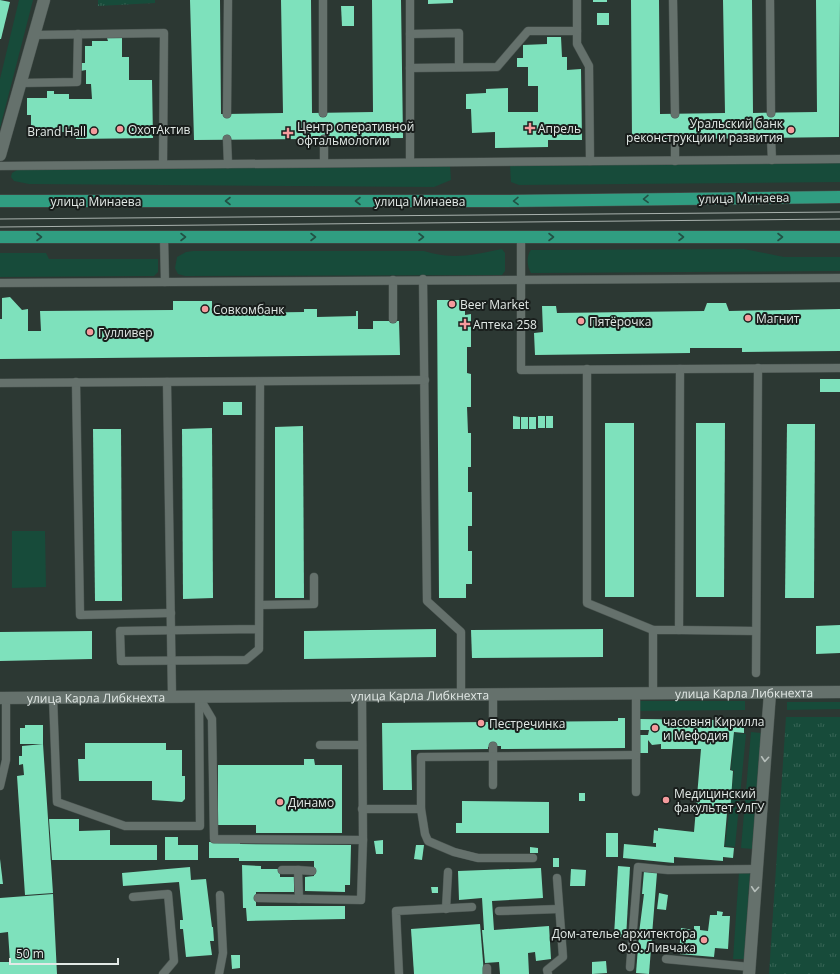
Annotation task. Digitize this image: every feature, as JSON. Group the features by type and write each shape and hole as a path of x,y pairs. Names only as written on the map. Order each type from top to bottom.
{"main road":[{"name":"улица Минаева","path":"0,201 507,201 840,197"},
{"path":"0,237 840,237"}],"street":[{"path":"0,154 44,0"},
{"name":"улица Карла Либкнехта","path":"3,698 840,692"},
{"path":"749,970 770,693"}],"lane":[{"path":"227,114 228,0"},
{"path":"323,0 323,113"},
{"path":"410,0 410,162"},
{"path":"577,0 577,44 589,66 590,161"},
{"path":"673,0 675,114"},
{"path":"770,0 771,113"},
{"path":"410,68 497,67 528,31 577,31"},
{"path":"34,34 164,33 163,164"},
{"path":"410,34 459,33 459,67"},
{"path":"20,83 77,82 78,34"},
{"path":"772,138 772,160"},
{"path":"227,139 228,164"},
{"path":"324,139 324,163"},
{"path":"675,139 675,161"},
{"path":"0,166 840,159"},
{"path":"164,237 165,282"},
{"path":"521,237 521,370 840,368"},
{"path":"0,283 423,279 521,280 840,278"},
{"path":"423,279 427,601 461,632 461,695"},
{"path":"393,280 393,319"},
{"path":"756,673 758,368"},
{"path":"587,369 587,603 653,630 756,630"},
{"path":"679,630 680,369"},
{"path":"0,383 425,380"},
{"path":"76,382 80,615 171,613"},
{"path":"167,382 172,696"},
{"path":"259,629 120,631 121,661 246,660 259,649 260,382"},
{"path":"260,605 314,604 314,577"},
{"path":"653,630 653,694"},
{"path":"636,694 636,792"},
{"path":"258,898 361,900 363,840 362,695"},
{"path":"492,695 493,723"},
{"path":"54,697 57,802 125,826 200,826 199,696"},
{"path":"199,696 212,719 214,839 363,840"},
{"path":"0,786 6,760 3,698"},
{"path":"320,744 362,744"},
{"path":"493,746 493,785"},
{"path":"533,858 478,858 454,852 428,841 425,834 421,809 421,757 636,755"},
{"path":"362,809 421,809"},
{"path":"630,967 638,867 668,870 757,869"},
{"path":"282,870 312,871"},
{"path":"298,870 299,899"},
{"path":"446,909 448,872"},
{"path":"548,974 548,970 563,958 557,878"},
{"path":"133,897 168,894 174,961 163,974"},
{"path":"219,974 222,953 220,895"},
{"path":"399,974 396,911 472,907"},
{"path":"499,912 559,909"},
{"path":"666,960 749,970"}],"green space":[{"path":"19,0 33,0 0,128 0,79"},
{"path":"98,0 155,0 155,3 98,6"},
{"path":"840,163 840,182 519,185 511,182 510,165"},
{"path":"450,165 451,180 434,187 29,184 14,181 11,177 12,173 17,170"},
{"path":"502,249 505,253 505,271 502,275 185,276 178,274 175,268 177,257 186,252 193,251 424,251 434,254 463,256"},
{"path":"744,249 784,257 840,257 840,271 531,273 528,262 528,255 531,250"},
{"path":"0,253 46,253 49,259 158,259 158,272 154,276 0,277"},
{"path":"12,531 45,531 46,587 12,588"},
{"path":"640,701 745,701 745,710 640,711"},
{"path":"787,702 840,702 840,709 787,710"},
{"path":"786,717 840,717 840,974 769,974"},
{"path":"751,732 761,733 752,849 741,848"},
{"path":"734,733 746,734 735,847 725,846 734,770 731,770"},
{"path":"739,872 750,872 744,959 733,959"}],"building":[{"path":"0,0 10,2 1,39 0,39"},
{"path":"190,0 220,0 221,114 227,114 283,113 281,0 311,0 312,113 373,112 372,0 401,0 403,138 194,140"},
{"path":"428,0 453,0 453,3 428,4"},
{"path":"593,0 607,0 607,2 593,2"},
{"path":"631,0 659,0 660,114 725,113 723,0 752,0 753,113 817,112 816,0 840,0 839,137 632,140"},
{"path":"341,6 354,6 354,26 342,26"},
{"path":"597,13 609,13 609,25 597,25"},
{"path":"122,37 122,57 129,57 129,80 152,80 153,138 76,139 76,132 58,132 58,137 35,137 35,131 31,131 31,115 27,115 27,98 47,98 47,91 54,91 54,94 69,94 69,99 92,99 91,84 86,84 86,70 80,71 79,63 85,63 85,46 92,46 92,41 108,41 107,38"},
{"path":"547,37 561,37 562,57 567,57 567,70 581,69 582,140 548,140 548,147 495,148 495,132 472,133 471,109 466,109 466,94 486,93 486,89 508,88 508,112 538,112 538,86 528,86 528,67 517,67 517,58 523,58 523,45 547,44"},
{"path":"10,297 22,310 28,309 28,331 41,331 40,311 173,310 173,301 212,301 212,313 227,312 227,308 238,313 304,312 304,309 317,309 317,317 356,316 356,311 358,311 358,329 373,329 373,321 399,321 400,355 0,359 0,319 2,319 2,298"},
{"path":"437,300 465,300 465,315 471,314 471,347 467,347 467,373 471,374 471,407 467,407 468,433 471,433 471,467 468,467 468,492 472,492 472,526 468,526 468,551 472,551 472,584 466,584 466,598 439,598"},
{"path":"707,303 726,303 729,311 840,309 840,351 742,352 742,348 690,348 690,353 535,355 534,333 543,332 542,306 556,306 557,313 704,311"},
{"path":"820,379 840,379 840,392 820,392"},
{"path":"223,402 242,402 242,415 223,415"},
{"path":"513,416 520,417 520,429 513,429"},
{"path":"538,416 545,416 545,428 538,428"},
{"path":"546,416 553,416 553,428 546,428"},
{"path":"521,417 528,417 528,429 521,429"},
{"path":"529,417 536,417 536,429 529,429"},
{"path":"605,423 634,423 634,597 605,597"},
{"path":"696,423 725,423 724,597 696,597"},
{"path":"787,424 815,424 814,598 785,598"},
{"path":"303,426 304,598 275,598 275,427"},
{"path":"212,428 213,598 183,599 182,429"},
{"path":"93,429 121,429 122,601 95,601"},
{"path":"840,625 840,653 816,654 816,626"},
{"path":"436,629 436,657 304,659 304,631"},
{"path":"603,629 603,657 472,658 471,630"},
{"path":"92,631 92,659 0,661 0,632"},
{"path":"618,718 625,718 625,748 501,749 501,746 493,746 488,747 488,749 411,750 412,790 383,790 382,723 488,722 488,724 501,722 618,721"},
{"path":"723,718 735,718 734,722 744,723 744,733 734,732 730,770 733,771 730,813 727,813 724,847 734,848 733,858 723,857 723,861 674,857 674,863 623,858 624,844 656,847 656,843 653,843 654,830 658,831 658,828 694,832 701,749 661,749 661,744 652,745 648,740 648,753 640,753 640,735 648,735 649,730 640,730 639,719 724,720"},
{"path":"25,725 43,725 43,744 20,744 20,728 25,728"},
{"path":"85,743 166,743 166,750 182,750 182,776 185,776 185,799 182,802 152,800 152,781 79,781 78,759 85,759"},
{"path":"43,744 53,893 25,895 17,776 24,775 23,764 19,765 19,756 22,756 22,746"},
{"name":"Динамо","path":"304,759 314,759 315,765 342,765 342,833 256,833 256,825 218,825 218,765 304,765"},
{"path":"579,793 585,793 585,801 579,801"},
{"path":"462,801 549,802 549,833 456,833 456,823 462,823"},
{"path":"49,819 79,819 79,831 110,830 110,845 157,845 157,860 52,860"},
{"path":"606,833 618,833 618,857 606,857"},
{"path":"165,837 178,837 178,845 198,845 198,860 165,860"},
{"path":"383,840 383,854 376,854 374,841"},
{"path":"209,842 240,842 240,844 351,845 350,885 345,885 345,892 305,891 305,877 314,876 314,861 239,861 239,858 209,858"},
{"path":"416,845 424,845 422,860 414,859"},
{"path":"530,847 538,848 538,853 530,853"},
{"path":"553,858 559,858 559,867 553,867"},
{"path":"0,859 3,884 0,884"},
{"path":"242,865 261,866 261,869 280,869 280,877 294,877 294,892 256,892 256,906 345,906 345,919 247,921 246,908 243,908"},
{"path":"618,866 630,867 626,938 614,936"},
{"path":"190,867 191,880 206,879 213,927 214,941 210,941 212,955 186,957 183,929 180,929 180,920 183,920 179,882 123,886 122,873"},
{"path":"541,868 543,898 492,901 494,930 549,926 551,959 536,961 535,952 528,953 529,974 500,974 499,962 485,963 482,930 484,930 482,898 459,900 458,871"},
{"path":"571,869 586,870 585,886 570,886"},
{"path":"644,871 657,873 652,935 639,933 644,894 642,894"},
{"path":"431,887 438,887 438,893 432,893"},
{"path":"659,893 668,895 666,910 657,909"},
{"path":"53,894 57,974 0,974 0,962 10,962 8,932 0,933 0,898"},
{"name":"Дом-ателье архитектора Ф.О. Ливчака","path":"717,911 723,912 722,916 730,916 728,949 715,948 714,957 679,954 681,928 694,930 694,926 700,926 700,930 708,931 710,915 717,915"},
{"path":"480,924 484,974 414,974 411,929"},
{"path":"639,935 652,936 649,974 636,973"},
{"path":"231,955 240,955 240,968 232,969"},
{"path":"606,961 607,973 592,974 592,962"}],"tram line":[{"path":"0,219 840,212"},
{"path":"0,227 840,219"}],"place":[{"name":"Апрель","path":"530,128"},
{"name":"ОхотАктив","path":"120,129"},
{"name":"Уральский банк реконструкции и развития","path":"791,130"},
{"name":"Brand Hall","path":"94,131"},
{"name":"Центр оперативной офтальмологии","path":"288,133"},
{"name":"Beer Market","path":"452,304"},
{"name":"Совкомбанк","path":"205,309"},
{"name":"Магнит","path":"748,318"},
{"name":"Пятёрочка","path":"581,321"},
{"name":"Аптека 258","path":"465,324"},
{"name":"Гулливер","path":"90,332"},
{"name":"Пестречинка","path":"481,723"},
{"name":"часовня Кирилла и Мефодия","path":"655,728"},
{"name":"Медицинский факультет УлГУ","path":"666,800"},
{"name":"Динамо","path":"280,802"},
{"name":"Дом-ателье архитектора Ф.О. Ливчака","path":"704,940"}]}
